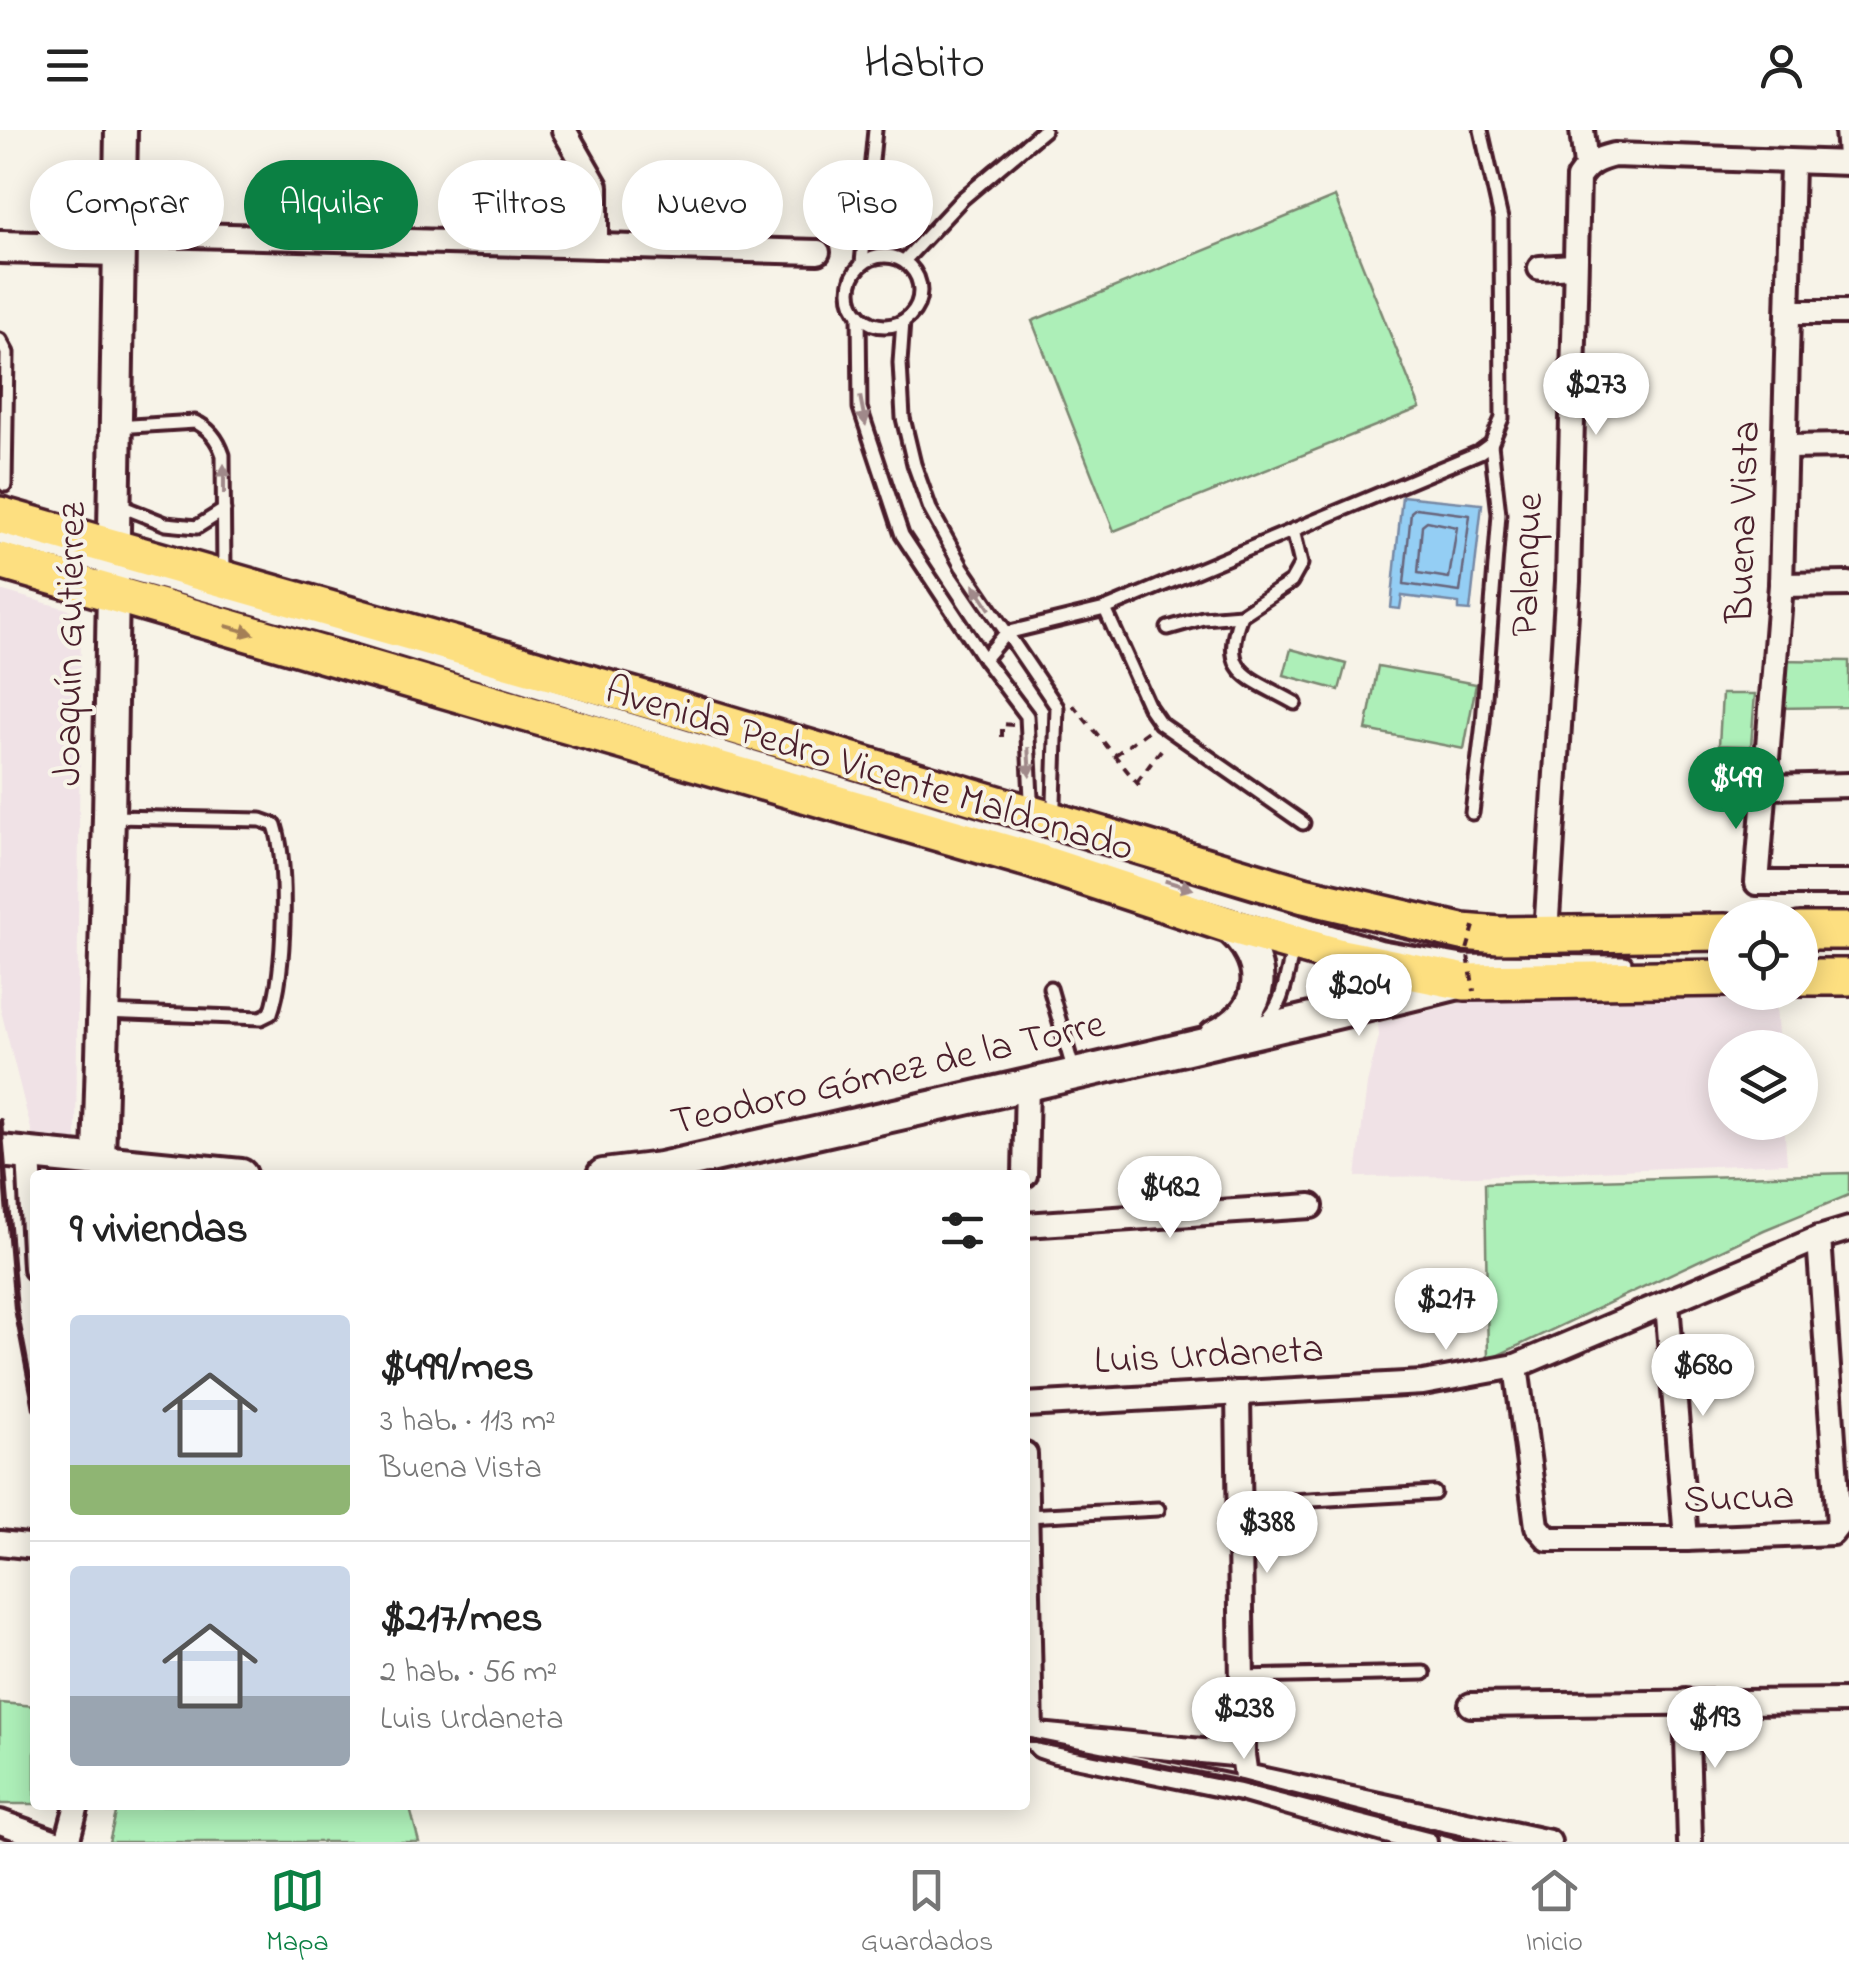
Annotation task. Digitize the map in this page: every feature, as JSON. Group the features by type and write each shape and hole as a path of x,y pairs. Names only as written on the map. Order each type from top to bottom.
{"main road":[{"name":"Avenida Pedro Vicente Maldonado","path":"2,507 113,566 1038,837 1462,932 1708,932"},
{"name":"Avenida Pedro Vicente Maldonado","path":"0,561 113,566 224,577 1038,837 1234,931 1341,957 1471,974 1708,978"},
{"path":"1818,932 1849,932"},
{"path":"1818,977 1849,977"}],"street":[{"name":"Joaquín Gutiérrez","path":"120,160 121,130"},
{"path":"564,130 581,160"},
{"name":"Palenque","path":"1546,934 1568,580 1575,197 1578,178 1586,166 1582,130"},
{"path":"1586,166 1614,155 1792,164 1849,160 1847,130"},
{"name":"Buena Vista","path":"1792,164 1781,586 1768,787 1757,883 1849,883"},
{"path":"224,243 438,245"},
{"path":"0,247 30,246"},
{"path":"602,246 818,252"},
{"name":"Joaquín Gutiérrez","path":"99,1159 118,250"},
{"path":"1540,268 1573,266"},
{"path":"1789,312 1849,312"},
{"path":"1786,446 1849,446"},
{"path":"1781,586 1849,584"},
{"path":"1768,787 1849,785"},
{"path":"1234,931 1291,958 1414,994"},
{"name":"Teodoro Gómez de la Torre","path":"1191,1047 1236,1025 1249,1010 1256,992 1257,972 1252,954 1234,931"},
{"name":"Teodoro Gómez de la Torre","path":"644,1170 1239,1037 1414,994 1471,974"},
{"path":"1024,1170 1027,1084"},
{"path":"30,1239 15,1153 197,1170"},
{"path":"1030,1224 1311,1206"},
{"name":"Luis Urdaneta","path":"1030,1405 1424,1383 1516,1366 1819,1238 1849,1229"},
{"name":"Sucua","path":"1516,1366 1537,1526 1548,1540 1828,1534 1838,1528 1819,1238"},
{"path":"1667,1303 1686,1539"},
{"path":"1238,1393 1243,1771 1252,1779 1550,1842"},
{"path":"0,1543 30,1547"},
{"path":"1686,1701 1690,1842"},
{"path":"1471,1706 1849,1701"},
{"path":"1030,1734 1243,1755"},
{"path":"1030,1736 1040,1746 1056,1751 1240,1788 1426,1842"},
{"path":"67,1842 77,1810"},
{"path":"0,1822 56,1842"}],"lane":[{"path":"875,130 862,263 850,282 850,294 859,314 860,408 902,534 984,659 1027,716 1031,798 1038,837"},
{"path":"904,261 962,199 1044,130"},
{"path":"1472,814 1499,514 1491,444 1502,418 1500,219 1481,130"},
{"path":"859,314 880,326 902,321 918,304 920,292 918,280 904,261 883,255 862,263"},
{"path":"902,321 904,418 914,464 930,509 1056,707 1054,802 1038,837"},
{"path":"0,340 7,352 2,507"},
{"path":"115,426 195,422 218,442 224,454 224,577"},
{"path":"984,659 1006,633 1105,608 1480,452 1491,444"},
{"path":"114,504 166,524 197,527 224,510"},
{"path":"1168,628 1204,618 1241,616 1291,582 1301,564 1293,530"},
{"path":"0,538 113,566"},
{"path":"1105,608 1160,722 1303,823"},
{"path":"1241,616 1231,652 1238,670 1295,703"},
{"path":"103,1012 261,1018 271,1013 278,991 282,873 281,844 274,825 261,820 109,817"},
{"path":"1038,837 1327,915"},
{"path":"1038,837 1382,948 1462,961 1645,962"},
{"path":"1287,918 1290,904"},
{"path":"1818,944 1849,942"},
{"path":"1471,974 1626,948"},
{"path":"1239,1037 1270,1018 1281,996 1291,958"},
{"path":"1050,988 1074,1072"},
{"path":"1239,1504 1434,1493"},
{"path":"1030,1516 1158,1509"},
{"path":"1242,1677 1424,1673"}],"path":[{"path":"1114,756 1160,722"},
{"path":"1136,782 1174,734"},
{"path":"1471,974 1467,950 1474,926"}],"shaded area":[{"path":"0,590 81,613 76,1141 33,1137 0,1007"},
{"path":"1708,991 1708,1010 1776,1010 1778,1030 1708,1030 1708,1140 1785,1140 1787,1163 1356,1177 1378,1023 1478,999"}],"green space":[{"path":"1335,197 1420,408 1114,531 1032,321"},
{"path":"1291,649 1346,664 1339,690 1284,675"},
{"path":"1776,660 1849,661 1849,707 1774,708"},
{"path":"1378,666 1476,684 1464,749 1366,730"},
{"path":"1722,694 1755,694 1751,746 1719,745"},
{"path":"1849,1173 1849,1195 1764,1230 1488,1360 1485,1183"},
{"path":"0,1703 30,1706 30,1804 0,1804"},
{"path":"117,1810 410,1810 419,1842 109,1842"}],"water":[{"path":"1402,496 1482,504 1470,611 1459,610 1459,603 1402,596 1400,609 1391,608"}],"railway":[{"path":"0,1121 16,1309 30,1383"},
{"path":"1030,1740 1241,1782 1475,1842"}]}
